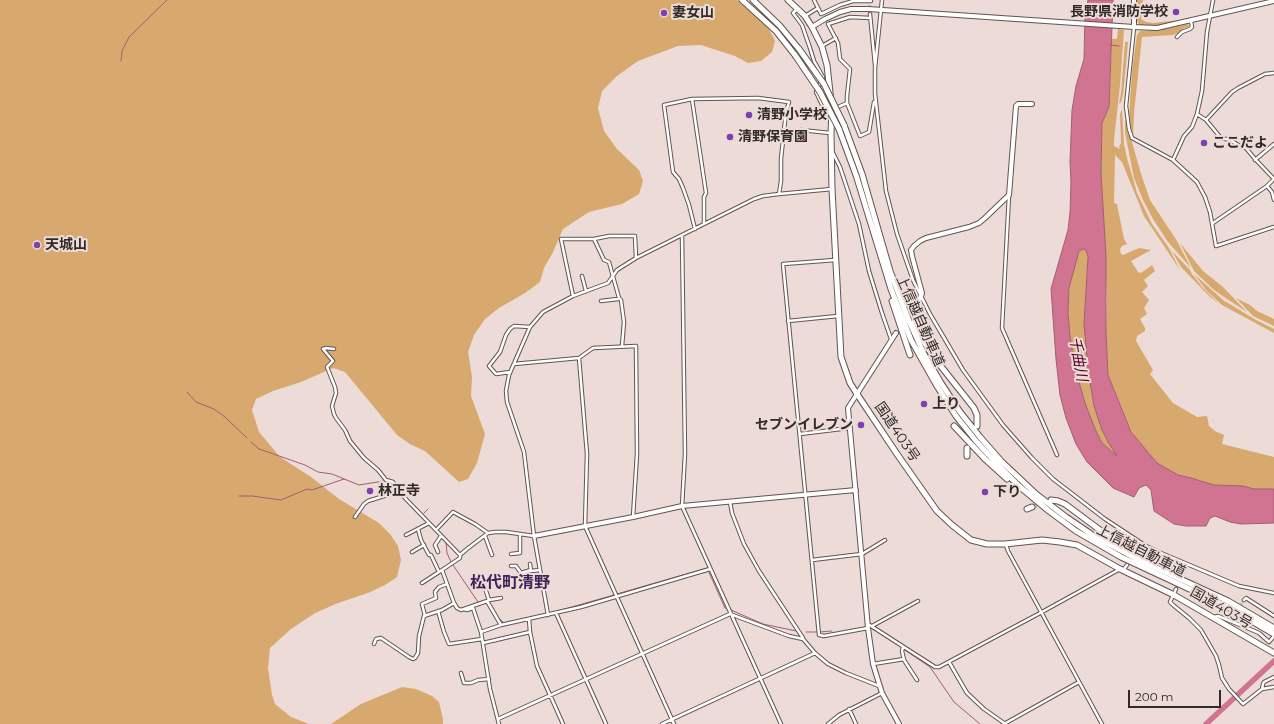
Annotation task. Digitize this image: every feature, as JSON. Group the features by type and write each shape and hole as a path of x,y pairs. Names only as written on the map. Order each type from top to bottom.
{"highway":[{"name":"上信越自動車道","path":"742,0 776,31 796,55 820,92 839,129 856,174 873,234 891,289 919,356 960,420 987,453 1019,486 1076,531 1116,554 1226,606 1274,633"},
{"name":"上信越自動車道","path":"753,0 776,22 799,49 824,84 844,125 856,158 890,271 916,337 938,378 970,424 1001,461 1041,498 1089,532 1132,556 1210,592 1244,610 1274,633"},
{"name":"国道403号","path":"788,0 804,16 812,27 822,47 827,65 832,111 832,189 841,358 850,383 937,511 971,540 987,544 1005,544 1042,540 1077,545 1120,570 1174,595 1274,653"},
{"path":"873,234 884,275 910,355"},
{"path":"890,271 911,318 925,344 974,408 978,419 977,426"},
{"path":"954,426 999,472 1049,511"},
{"path":"967,456 968,448"},
{"path":"1051,500 1065,504 1124,547 1210,592"}],"street":[{"path":"814,0 821,14 853,1 871,0 870,5"},
{"path":"875,68 877,61 882,0"},
{"path":"1134,0 1126,106 1130,134 1132,138 1173,160 1197,182 1205,197 1213,223 1216,246 1274,227"},
{"path":"1173,160 1184,136 1192,127 1197,114 1202,92 1207,32 1213,0"},
{"path":"812,27 830,17 851,9 1157,28 1274,1"},
{"path":"804,16 818,8"},
{"path":"797,9 793,13 802,26 814,61 823,77 816,92 826,113"},
{"path":"870,14 875,68 874,109 869,132 860,136 847,103 850,69 840,59 838,43 828,24 850,17 870,18"},
{"path":"1177,37 1182,32 1192,27 1191,21"},
{"path":"822,47 836,38"},
{"path":"1206,120 1232,92 1265,74 1274,73"},
{"path":"875,94 888,198 904,256 921,297 941,334 974,386 1003,425 1053,479 1081,502 1146,546 1239,586 1274,593"},
{"path":"695,229 686,195 679,179 673,172 664,105 692,99 758,98 789,102 786,112 779,194"},
{"path":"692,99 706,193 704,197 704,224"},
{"path":"786,112 822,114 832,111 847,103"},
{"path":"1032,104 1018,104 1016,106 1009,195 1002,328 1057,455"},
{"path":"1197,114 1206,120 1221,138 1230,140 1246,148 1255,160 1274,179 1267,186 1213,223"},
{"path":"801,130 831,133"},
{"path":"1255,160 1274,144"},
{"path":"832,151 840,167 859,224 869,271 891,339"},
{"path":"1267,186 1272,192 1274,200"},
{"path":"548,615 534,536 524,452 506,391 514,364 530,327 543,312 573,296 608,283 618,270 636,258 754,199 763,196 832,189"},
{"path":"912,311 921,297 922,292 912,256 911,250 914,246 926,238 979,223 1009,195"},
{"path":"682,235 685,454 682,506 781,724"},
{"path":"573,296 561,239 594,239 609,236 635,236 636,258"},
{"path":"594,239 604,260 608,262 619,298 621,300 624,322 622,346"},
{"path":"836,260 783,264 819,636 869,626 918,601"},
{"path":"582,276 586,291"},
{"path":"601,301 619,298"},
{"path":"788,321 838,316"},
{"path":"511,372 496,374 489,366 500,352 506,335 510,329 514,326 530,327"},
{"path":"896,333 848,408 873,664 882,693 899,724"},
{"path":"514,364 579,358 593,348 636,346 637,454 633,517"},
{"path":"334,349 326,348 323,350 333,361 327,367 336,393 332,406 334,414 345,430 350,441 386,480 393,482 404,497 460,555"},
{"path":"579,358 587,454 585,526 615,596 674,724"},
{"path":"800,434 850,428"},
{"path":"422,583 460,558 460,555 484,536 495,532 534,536 682,506 856,490"},
{"path":"355,517 364,504 368,501 400,491"},
{"path":"730,502 732,512 744,544 759,571 803,639 815,653 828,664 879,686"},
{"path":"436,530 453,512 475,524 488,534"},
{"path":"406,535 429,523"},
{"path":"418,529 421,540 429,555 431,555 441,571 457,608 461,610 473,608 481,632 499,724"},
{"path":"511,554 520,553 520,534"},
{"path":"438,552 435,545 441,536"},
{"path":"484,536 492,555"},
{"path":"812,560 862,554 885,540"},
{"path":"1005,544 1102,724"},
{"path":"412,552 424,545"},
{"path":"1142,554 1146,546"},
{"path":"1161,553 1161,557 1181,568 1182,573"},
{"path":"530,564 531,570"},
{"path":"869,626 935,667 942,666 1124,569 1128,565"},
{"path":"511,566 516,566 521,574 531,570 540,570"},
{"path":"481,632 501,625 556,613 710,569"},
{"path":"496,581 484,585 488,601 501,625"},
{"path":"374,644 376,639 380,638 408,657 413,659 415,658 418,653 421,624 425,616 422,604 436,598 435,592 439,587 447,584"},
{"path":"1176,588 1170,602 1201,630 1220,665 1222,678 1229,689 1241,702 1243,704 1262,689 1274,687"},
{"path":"464,609 501,598"},
{"path":"1244,600 1246,598 1274,616"},
{"path":"425,616 454,603"},
{"path":"438,611 449,644 482,639"},
{"path":"556,613 606,724"},
{"path":"498,719 730,614 789,636 803,639"},
{"path":"1214,618 1218,616 1232,620 1259,633 1269,642 1274,633"},
{"path":"529,620 537,666 563,724"},
{"path":"483,643 530,632"},
{"path":"903,647 902,651 904,659 917,680"},
{"path":"662,724 815,653"},
{"path":"873,664 904,659"},
{"path":"949,662 967,693 984,709 1004,723 1079,682"},
{"path":"461,673 464,683 471,684 478,680 489,679"},
{"path":"1262,689 1264,682 1274,677"},
{"path":"828,724 849,709 882,693"},
{"path":"849,709 856,724"}],"shaded area":[{"path":"0,0 737,0 768,27 775,41 772,52 761,61 748,63 735,56 701,45 678,46 638,61 617,76 602,91 598,108 604,131 617,149 639,170 643,181 639,194 622,204 589,212 563,229 544,268 540,282 525,293 499,308 485,319 474,335 468,352 472,377 471,396 485,434 477,463 468,479 459,482 425,451 410,444 397,435 345,372 333,368 256,399 252,410 259,432 280,457 311,477 339,499 379,523 390,534 398,546 401,560 397,577 385,585 368,593 338,603 315,613 291,629 270,648 268,668 272,695 275,704 291,717 309,724 0,724"},
{"path":"1088,0 1113,0 1109,107 1102,123 1101,173 1106,256 1106,332 1108,375 1131,432 1157,463 1178,475 1214,485 1243,486 1254,489 1274,489 1274,523 1241,524 1230,522 1215,516 1210,518 1206,526 1186,526 1174,524 1154,511 1151,490 1146,485 1139,488 1134,497 1113,488 1087,462 1076,444 1066,418 1060,395 1051,289 1068,230 1070,213 1072,110 1076,86 1084,59 1085,14","holes":["1083,249 1086,250 1088,257 1084,323 1088,369 1094,406 1102,430 1117,456 1102,443 1085,403 1075,368 1070,336 1068,313 1069,288 1079,251"]},
{"path":"1137,0 1143,0 1141,19 1146,22 1153,23 1189,19 1162,25 1141,27 1137,21"},
{"path":"1188,24 1189,27 1184,28 1179,33 1173,35 1142,37 1134,113 1133,138 1129,117 1132,71 1137,35 1140,31 1156,30"},
{"path":"1118,29 1124,30 1114,146 1120,149 1120,114 1122,110 1124,144 1137,193 1152,224 1169,248 1180,270 1144,216 1122,162 1115,155 1114,203 1117,204 1124,239 1127,244 1122,246 1120,249 1121,254 1123,255 1139,248 1151,250 1131,261 1138,272 1141,273 1152,265 1155,271 1144,280 1148,286 1142,292 1149,300 1144,308 1147,314 1140,319 1145,331 1137,336 1136,341 1153,370 1150,374 1173,403 1197,417 1207,416 1209,426 1215,431 1224,435 1222,444 1274,457 1274,489 1254,489 1243,486 1214,485 1178,475 1157,463 1131,432 1108,375 1106,332 1107,300 1101,173 1102,123 1109,107 1112,39 1117,39"},
{"path":"1125,42 1128,42 1125,75 1123,95 1119,104 1121,93"},
{"path":"1125,118 1128,134 1131,139 1150,200 1177,241 1191,268 1168,242 1143,200 1134,178 1125,133"},
{"path":"1180,243 1203,271 1223,287 1247,312 1214,290 1194,271"},
{"path":"1083,249 1086,250 1088,257 1085,301 1088,369 1094,406 1102,430 1118,457 1102,443 1096,431 1085,403 1075,368 1068,313 1069,288 1079,251"},
{"path":"1172,251 1190,270 1203,288 1219,304 1209,296 1181,267"},
{"path":"1194,274 1223,300 1274,329 1274,333 1222,305 1206,290"},
{"path":"1236,298 1250,305 1257,311 1274,319 1274,326 1253,316"},
{"path":"402,687 416,689 432,696 439,702 443,719 443,724 331,724 361,704"}],"waterway":[{"path":"121,61 122,51 129,37 167,0"},
{"path":"1110,45 1119,46"},
{"path":"187,392 196,402 214,409 225,417 247,438"},
{"path":"251,442 259,449 305,465 318,472 332,474 359,485 384,481"},
{"path":"239,496 252,496 281,500 307,489 312,490 344,479"},
{"path":"424,513 428,509"},
{"path":"446,542 447,553 451,562"},
{"path":"453,565 478,602 488,600"},
{"path":"617,594 707,568 725,608 728,609"},
{"path":"554,612 614,595"},
{"path":"731,610 763,624 796,631"},
{"path":"497,616 504,623 510,621"},
{"path":"512,621 533,617"},
{"path":"820,632 832,631"},
{"path":"806,632 817,632"},
{"path":"886,637 901,647"},
{"path":"905,650 930,667 954,702 980,724"},
{"path":"1206,724 1274,661"}],"tunnel":[{"path":"870,5 870,14"},
{"path":"1032,507 1050,501"},
{"path":"1176,589 1182,573"},
{"path":"1239,608 1244,600"},
{"path":"1233,619 1237,612"}],"place":[{"name":"長野県消防学校","path":"1176,12"},
{"name":"妻女山","path":"664,13"},
{"name":"清野小学校","path":"749,115"},
{"name":"清野保育園","path":"730,137"},
{"name":"ここだよ","path":"1204,143"},
{"name":"天城山","path":"37,245"},
{"name":"上り","path":"924,404"},
{"name":"セブンイレブン","path":"861,425"},
{"name":"林正寺","path":"370,491"},
{"name":"下り","path":"985,492"}],"district":[{"name":"松代町清野","path":"510,583"}],"water label":[{"name":"千曲川","path":"1078,359"}]}
